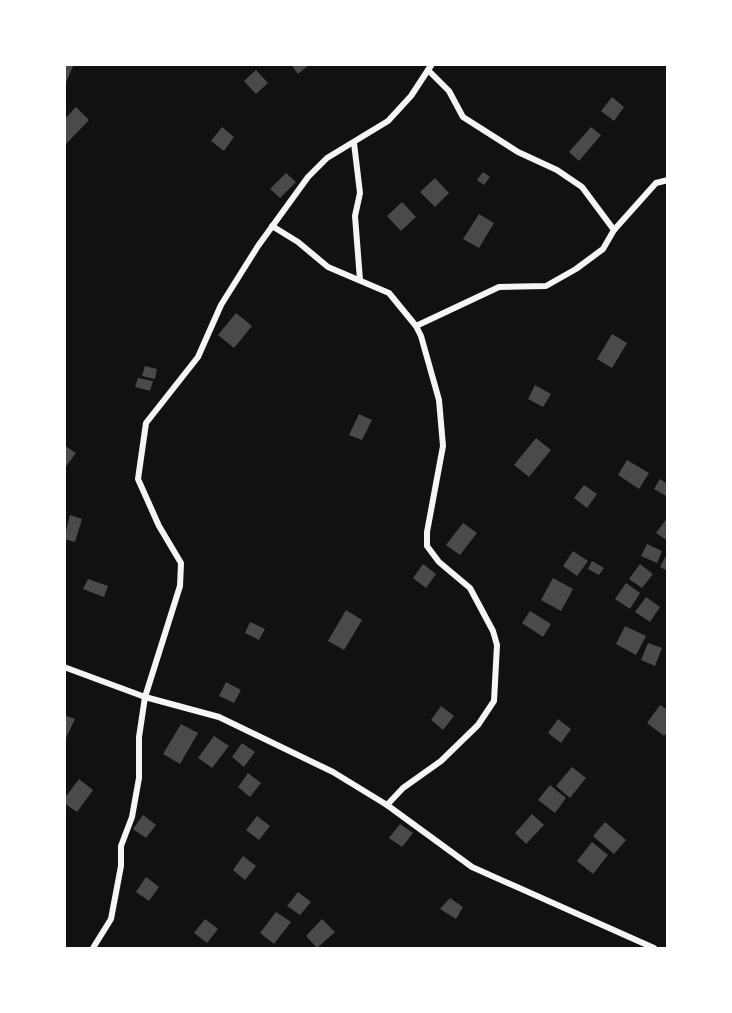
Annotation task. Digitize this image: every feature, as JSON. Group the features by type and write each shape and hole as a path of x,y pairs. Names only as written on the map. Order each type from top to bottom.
{"street":[{"path":"93,948 111,919 121,866 121,846 132,817 139,778 139,737 145,697 180,586 181,563 159,526 138,478 146,423 198,357 221,305 272,226 308,177 327,158 388,121 411,96 430,67 449,91 463,117 518,152 557,170 582,187 614,230"},
{"path":"354,143 360,193 355,216 360,280"},
{"path":"416,326 499,287 546,286 576,269 603,249 614,230 656,183 668,180"},
{"path":"272,226 298,242 328,267 389,293 416,326 424,344 439,400 443,446 427,532 427,546 439,562 470,588 493,631 497,645 494,701 478,725 441,761 403,788 387,805"},
{"path":"64,667 145,697 219,717 333,772 387,805 472,867 654,948"}],"building":[{"path":"64,64 74,64 64,87"},
{"path":"291,64 310,64 298,74"},
{"path":"256,70 268,83 256,94 244,81"},
{"path":"612,97 624,107 614,121 601,111"},
{"path":"76,107 89,120 64,146 64,120"},
{"path":"222,127 234,137 224,151 211,141"},
{"path":"591,127 601,135 579,161 569,152"},
{"path":"483,172 490,177 484,185 477,180"},
{"path":"286,173 296,182 280,198 270,189"},
{"path":"435,178 449,193 435,207 420,192"},
{"path":"402,202 416,217 401,231 387,216"},
{"path":"479,214 494,223 479,248 463,239"},
{"path":"236,313 252,326 234,348 218,335"},
{"path":"612,334 627,343 612,368 597,359"},
{"path":"145,366 157,369 155,379 142,376"},
{"path":"138,378 153,381 150,391 135,387"},
{"path":"535,385 551,394 543,407 528,399"},
{"path":"359,414 372,420 362,440 349,435"},
{"path":"536,438 551,450 529,477 514,465"},
{"path":"64,445 76,453 64,469"},
{"path":"627,460 649,473 639,489 618,475"},
{"path":"660,479 668,484 666,496 654,489"},
{"path":"584,485 597,494 587,508 574,498"},
{"path":"70,515 82,519 75,542 64,539"},
{"path":"668,517 668,541 656,533"},
{"path":"463,523 477,533 460,555 446,545"},
{"path":"647,544 662,551 657,563 641,556"},
{"path":"573,551 588,561 577,576 563,566"},
{"path":"668,552 668,571 660,567"},
{"path":"592,561 604,568 599,575 588,569"},
{"path":"423,564 436,574 426,588 413,578"},
{"path":"640,564 653,574 642,588 629,579"},
{"path":"553,578 573,589 561,611 541,600"},
{"path":"88,579 108,586 104,597 83,589"},
{"path":"626,583 640,593 630,609 615,599"},
{"path":"646,597 660,607 650,622 635,612"},
{"path":"346,610 362,620 344,650 328,641"},
{"path":"530,611 551,624 543,637 522,623"},
{"path":"250,622 265,629 259,640 245,633"},
{"path":"625,626 646,636 636,655 616,644"},
{"path":"648,643 662,648 655,666 641,660"},
{"path":"226,682 241,690 234,703 219,696"},
{"path":"660,705 668,710 668,731 664,736 647,723"},
{"path":"441,706 454,716 443,730 431,720"},
{"path":"64,715 75,719 64,742"},
{"path":"558,719 571,729 561,743 548,733"},
{"path":"181,724 198,733 180,764 163,754"},
{"path":"214,736 229,746 212,768 198,758"},
{"path":"242,743 255,752 244,767 232,757"},
{"path":"572,767 586,778 570,798 556,786"},
{"path":"248,773 261,783 250,797 238,787"},
{"path":"79,779 93,790 77,812 64,803 64,799"},
{"path":"550,785 566,798 555,813 538,800"},
{"path":"532,814 544,825 526,844 515,833"},
{"path":"143,815 156,825 146,838 133,829"},
{"path":"257,816 270,826 259,840 246,830"},
{"path":"605,822 626,840 614,854 593,836"},
{"path":"400,824 413,833 402,847 389,838"},
{"path":"592,842 608,855 593,874 577,861"},
{"path":"243,856 256,866 245,880 233,870"},
{"path":"146,877 159,887 149,901 136,892"},
{"path":"298,892 311,902 300,915 287,906"},
{"path":"450,898 463,907 456,919 440,909"},
{"path":"276,912 291,922 274,944 260,933"},
{"path":"205,919 218,929 207,943 194,933"},
{"path":"322,919 335,932 317,948 306,936"}]}
